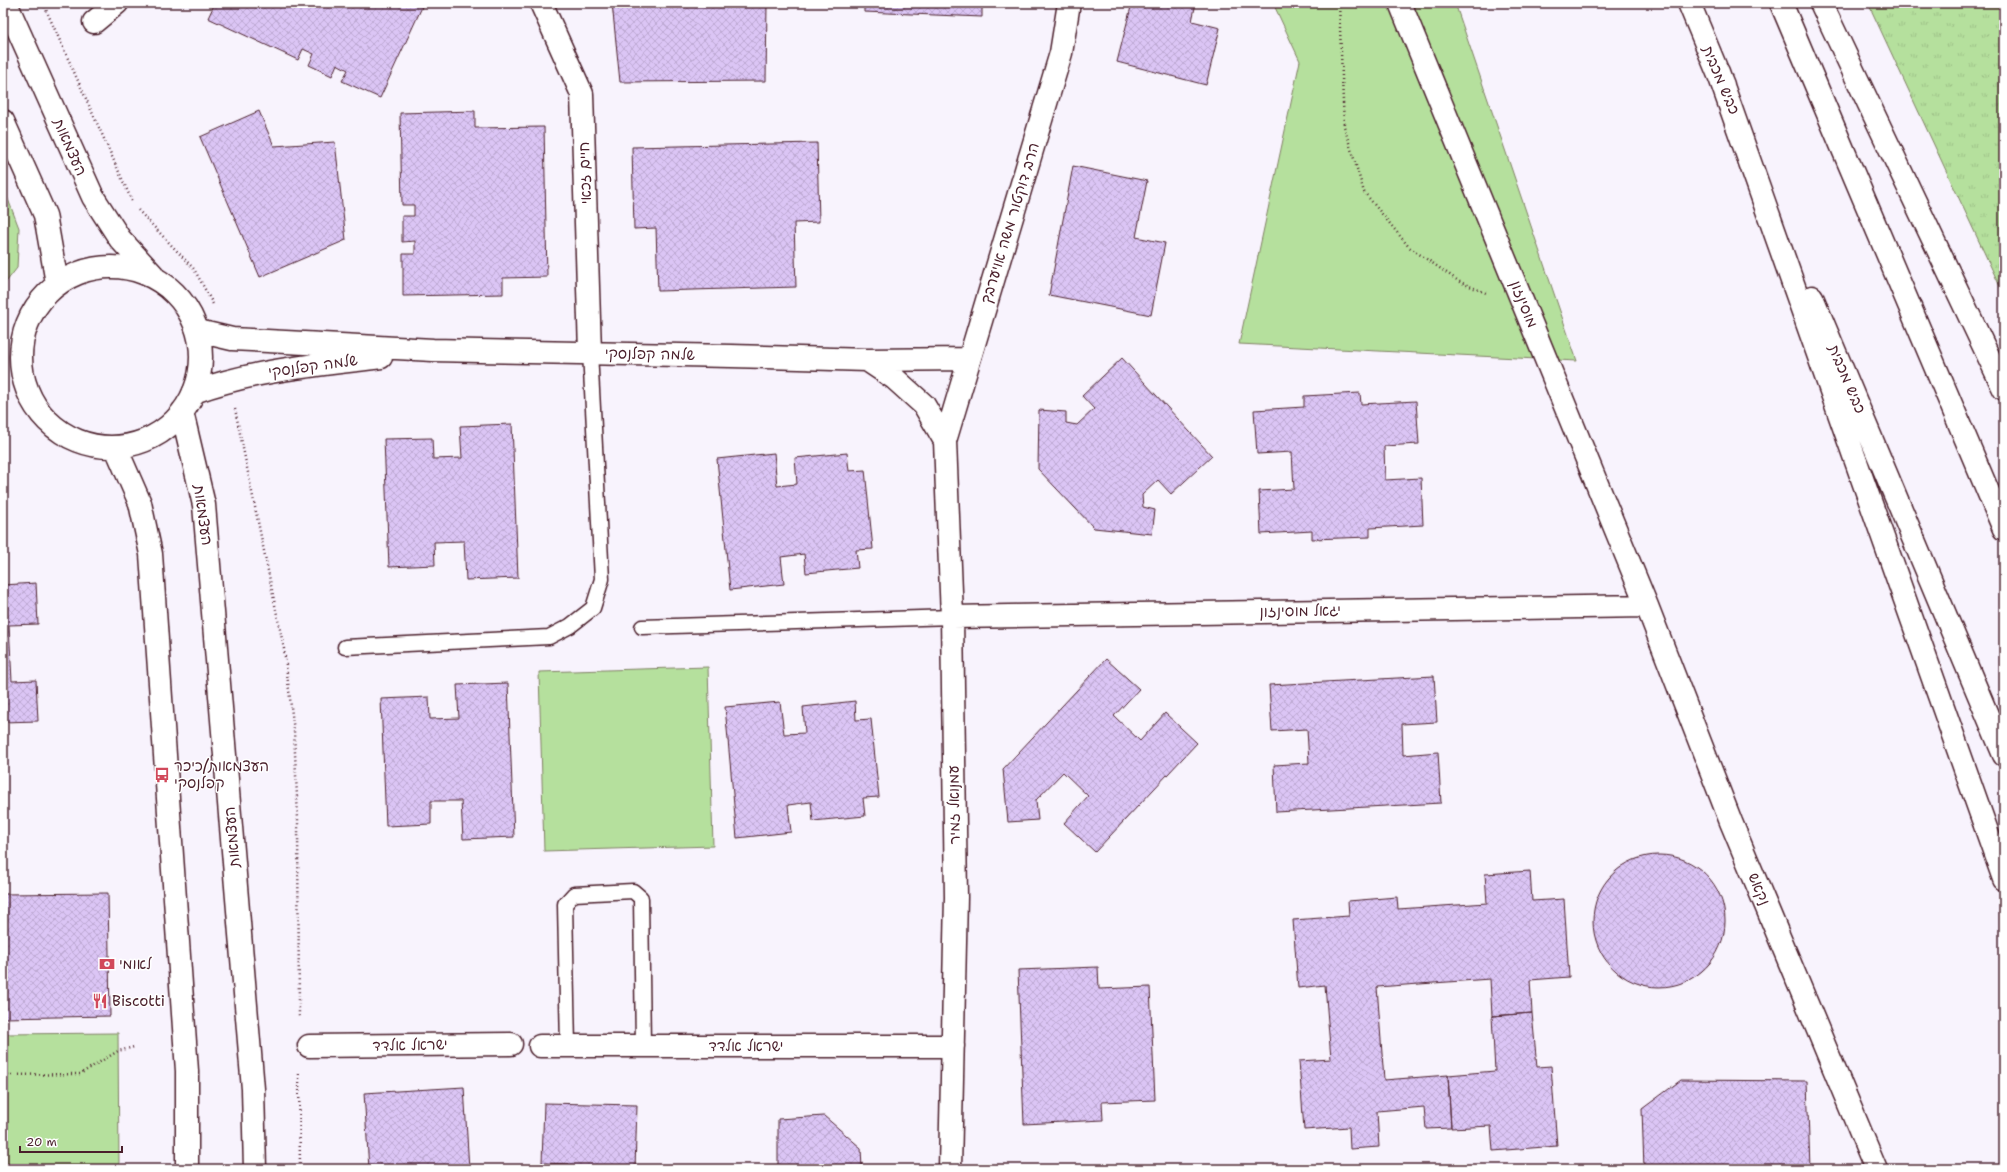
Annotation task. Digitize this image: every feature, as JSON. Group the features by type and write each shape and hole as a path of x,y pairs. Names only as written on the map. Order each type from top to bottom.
{"main road":[{"name":"העצמאות","path":"6,3 93,197 120,239 155,278"},
{"path":"94,22 117,3"},
{"name":"חיים זכאי","path":"540,3 582,94 590,352"},
{"name":"הרב דוקטור משה אויערבך","path":"945,441 968,359 1061,53 1070,3"},
{"name":"מוסינזון","path":"1400,3 1647,606"},
{"name":"כביש מכבית","path":"1689,3 2004,755"},
{"path":"1781,3 2004,529"},
{"path":"1821,3 2004,389"},
{"path":"1718,72 2004,880"},
{"path":"3,121 45,215 57,283"},
{"path":"106,266 131,268 155,278 177,295 198,331 200,370 194,392 182,412 164,430 141,443 116,448 88,445 62,434 41,415 27,393 12,341 41,300 57,283 80,271 106,266"},
{"name":"שלמה קפלנסקי","path":"198,331 232,339 433,350 590,352 868,360 968,359"},
{"name":"שלמה קפלנסקי","path":"194,392 217,384 270,372 433,350"},
{"path":"868,360 894,378 924,405 945,441"},
{"name":"העצמאות","path":"182,412 204,505 253,1089 255,1169"},
{"name":"עמנואל זמיר","path":"945,441 952,617 956,897 950,1169"},
{"path":"116,448 140,503 151,554 187,1071 187,1169"},
{"name":"יגאל מוסינזון","path":"952,617 1647,606"},
{"name":"נקאש","path":"1647,606 1731,822 1876,1169"},
{"name":"ישראל אלדד","path":"310,1046 510,1044"},
{"name":"ישראל אלדד","path":"540,1046 953,1046"}],"lane":[{"path":"345,647 549,637 570,626 593,608 602,579 590,352"},
{"path":"642,627 952,617"},
{"path":"568,1047 565,904 574,894 633,891 641,898 643,1046"}],"path":[{"path":"1339,3 1344,126 1364,192 1409,247 1460,282 1493,296"},
{"path":"3,1075 80,1074 118,1051 134,1047"},
{"path":"3,1157 11,1169"}],"green space":[{"path":"1273,3 1455,3 1577,361 1239,344 1300,61"},
{"path":"1868,3 2004,3 2004,295"},
{"path":"3,186 19,228 17,268 3,286"},
{"path":"708,667 713,846 544,851 539,672"},
{"path":"118,1033 119,1169 3,1169 3,1034"}],"building":[{"path":"215,3 412,3 422,7 380,98 342,81 348,70 337,64 332,76 309,65 314,54 303,49 298,60 208,18"},
{"path":"612,3 767,3 766,81 620,82"},
{"path":"864,3 982,3 982,17 864,12"},
{"path":"1132,3 1196,3 1192,21 1220,28 1206,85 1117,62"},
{"path":"259,111 274,146 335,142 346,240 260,277 200,137"},
{"path":"475,111 475,128 544,127 547,277 503,278 503,294 403,296 403,254 415,254 415,241 402,242 402,216 414,216 414,205 402,205 400,113"},
{"path":"817,143 819,222 794,223 796,287 658,291 656,228 634,229 632,147"},
{"path":"1073,166 1147,181 1136,237 1165,243 1151,315 1049,295"},
{"path":"1122,358 1212,456 1171,494 1158,480 1142,495 1143,507 1155,510 1152,534 1094,528 1038,469 1039,410 1066,412 1066,423 1077,425 1094,409 1082,396"},
{"path":"1360,393 1361,404 1416,401 1419,444 1384,446 1385,480 1421,478 1423,525 1370,528 1370,537 1312,539 1312,531 1261,534 1259,491 1294,489 1292,452 1257,454 1254,410 1304,407 1304,396"},
{"path":"512,424 518,578 466,580 464,541 434,542 435,565 389,567 384,439 432,438 433,459 462,458 460,426"},
{"path":"774,453 777,486 797,484 795,458 847,453 849,471 865,470 873,549 856,550 858,568 806,573 804,554 781,557 784,584 730,590 717,459"},
{"path":"36,583 38,624 9,625 12,681 36,680 38,721 3,722 3,585"},
{"path":"1106,659 1139,689 1114,716 1140,741 1165,713 1197,743 1095,852 1064,823 1088,796 1063,772 1036,800 1038,820 1008,822 1003,769"},
{"path":"1434,676 1437,722 1402,724 1403,755 1438,752 1441,803 1276,812 1274,765 1309,763 1307,729 1272,731 1269,685"},
{"path":"508,683 514,837 463,839 461,801 431,801 431,824 386,826 381,699 429,697 430,719 459,718 457,685"},
{"path":"855,701 856,720 871,719 879,797 863,798 865,816 813,821 811,802 788,805 791,832 737,838 725,707 780,702 784,734 805,733 803,707"},
{"path":"1665,855 1684,860 1696,866 1706,874 1714,884 1720,896 1724,908 1724,934 1720,946 1714,958 1706,968 1696,976 1684,982 1672,986 1653,987 1634,982 1622,976 1612,968 1604,958 1598,946 1594,934 1593,915 1598,896 1604,884 1612,874 1622,866 1634,860 1646,856"},
{"path":"1530,871 1532,901 1564,899 1569,977 1530,980 1532,1013 1492,1016 1490,979 1377,987 1384,1080 1448,1075 1451,1128 1426,1129 1424,1107 1377,1111 1379,1147 1350,1149 1349,1127 1304,1130 1299,1061 1331,1059 1325,985 1298,988 1293,920 1349,916 1348,901 1397,897 1398,909 1487,903 1485,874"},
{"path":"108,893 110,1016 3,1018 3,894"},
{"path":"1098,967 1099,989 1150,987 1155,1100 1102,1102 1103,1120 1024,1124 1018,970"},
{"path":"1532,1013 1537,1067 1551,1066 1557,1146 1493,1151 1491,1126 1451,1128 1448,1075 1495,1071 1492,1016"},
{"path":"1681,1080 1807,1081 1810,1169 1644,1169 1642,1109"},
{"path":"464,1087 469,1169 369,1169 364,1093"},
{"path":"544,1103 637,1105 635,1169 569,1169 569,1164 542,1163"},
{"path":"824,1116 861,1148 862,1169 774,1169 778,1164 778,1119"}],"place":[{"name":"העצמאות/כיכר קפלנסקי","path":"162,775"},
{"name":"לאומי","path":"107,964"},
{"name":"Biscotti","path":"100,1001"}]}
